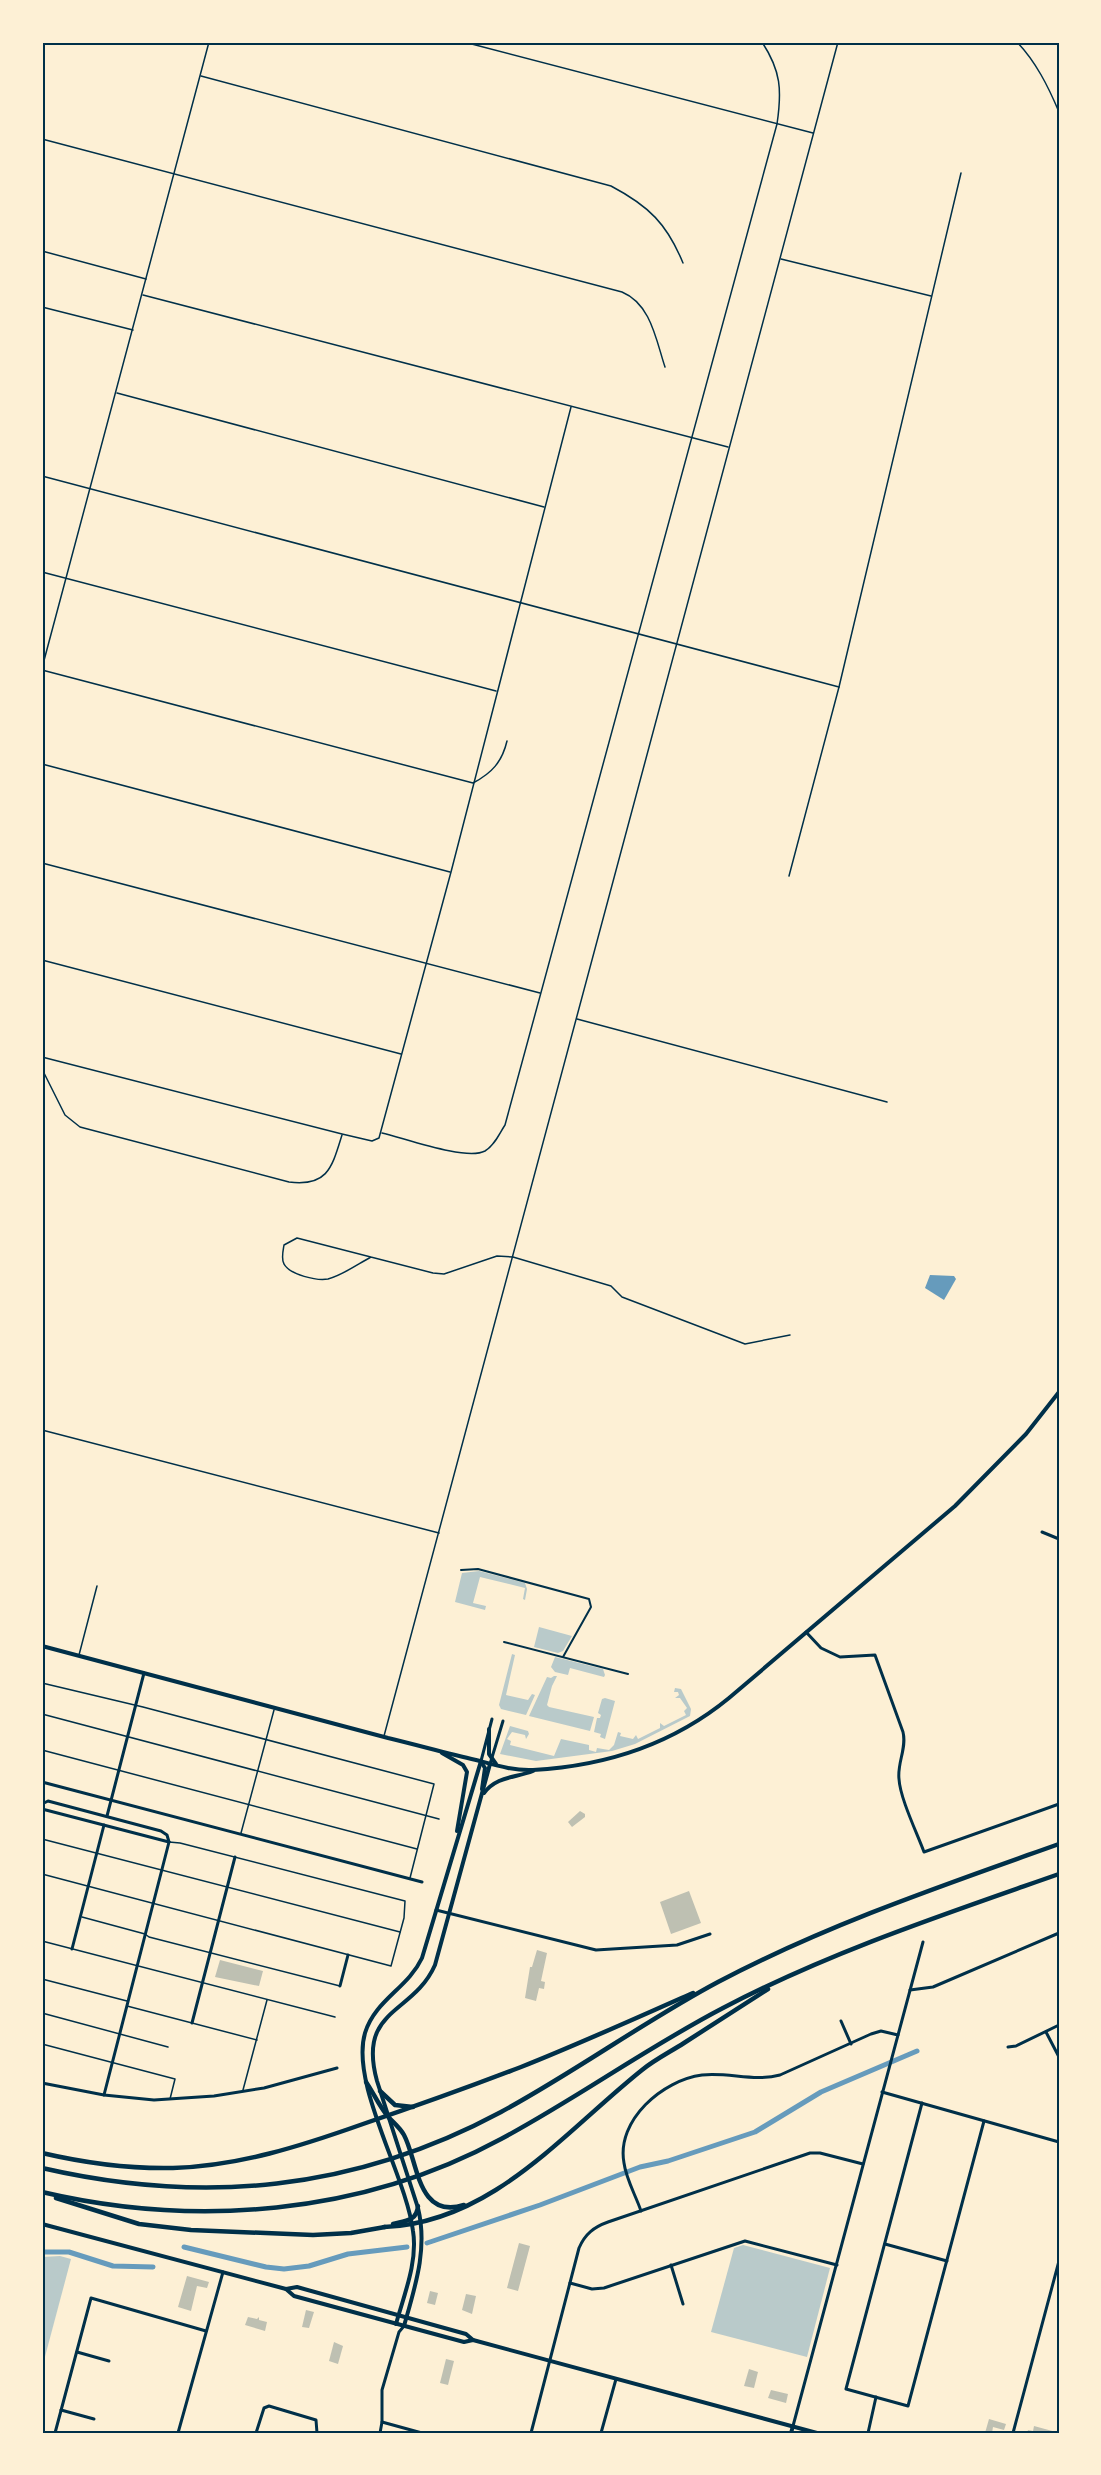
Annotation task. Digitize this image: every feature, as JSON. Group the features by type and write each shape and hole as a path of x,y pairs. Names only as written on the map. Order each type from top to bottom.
{"highway":[{"path":"42,2153 73,2161 117,2166 174,2168 242,2161 321,2140 523,2066 715,1984 808,1939 937,1888 1059,1844"},
{"path":"42,2193 117,2207 155,2211 205,2212 291,2206 385,2186 426,2172 498,2141 722,2008 785,1978 918,1924 1059,1874"},
{"path":"42,2193 118,2218 161,2227 313,2235 351,2233 421,2222 459,2210 482,2199 524,2172 644,2068 785,1978"},
{"path":"42,2168 143,2186 219,2188 330,2176 380,2163 470,2129 504,2111 715,1984"},
{"path":"366,2082 404,2135 422,2188 430,2199 439,2205 451,2208 482,2199"},
{"path":"380,2091 396,2105 416,2107"},
{"path":"412,2222 417,2214 418,2206"}],"main road":[{"path":"42,1646 441,1753 491,1762 516,1770 534,1770 614,1759 636,1752 673,1735 710,1713 947,1513 989,1474 1026,1434 1059,1392"},
{"path":"404,2326 421,2257 421,2222 418,2206 377,2081 372,2054 377,2033 389,2014 420,1988 430,1976 436,1963 491,1762 489,1729"},
{"path":"441,1753 463,1765 467,1772 456,1840"},
{"path":"481,1761 484,1768 482,1796"},
{"path":"396,2324 413,2257 412,2222 366,2082 362,2054 368,2027 383,2002 419,1966 481,1761"},
{"path":"482,1796 496,1780 512,1778 534,1770"},
{"path":"42,2224 286,2289 297,2287 399,2314 466,2334 473,2340 817,2433"},
{"path":"286,2289 294,2296 396,2324 464,2342 473,2340"},
{"path":"791,2433 793,2426"}],"street":[{"path":"1042,1532 1059,1539"},
{"path":"461,1570 478,1569 587,1598 591,1607 563,1657"},
{"path":"806,1632 824,1650 840,1657 875,1655 905,1740 899,1765 899,1781 924,1852 1059,1804"},
{"path":"504,1642 628,1674"},
{"path":"107,1816 144,1673"},
{"path":"481,1761 492,1719"},
{"path":"491,1762 503,1721"},
{"path":"42,1782 422,1882"},
{"path":"42,1804 48,1801 161,1831 167,1835 169,1842 104,2095"},
{"path":"42,1809 169,1842"},
{"path":"72,1949 105,1825"},
{"path":"192,2023 235,1857"},
{"path":"436,1910 596,1950 676,1945 710,1934"},
{"path":"910,1990 933,1987 1059,1933"},
{"path":"793,2426 922,1942"},
{"path":"340,1986 348,1955"},
{"path":"841,2021 851,2044"},
{"path":"1008,2047 1016,2046 1059,2025"},
{"path":"641,2211 624,2166 624,2147 628,2132 636,2117 656,2094 682,2080 701,2075 767,2078 780,2075 881,2031 898,2035"},
{"path":"1046,2031 1059,2057"},
{"path":"42,2083 104,2095 170,2100 243,2091 337,2068"},
{"path":"882,2092 1059,2142"},
{"path":"922,2103 846,2389 909,2406 984,2121"},
{"path":"531,2433 570,2283 585,2237 603,2224 810,2153 820,2153 863,2164"},
{"path":"570,2283 601,2289 745,2241 837,2265"},
{"path":"885,2244 947,2261"},
{"path":"1013,2433 1059,2261"},
{"path":"671,2265 683,2304"},
{"path":"177,2433 223,2272"},
{"path":"55,2433 91,2298 206,2331"},
{"path":"396,2324 399,2332"},
{"path":"380,2433 382,2390 399,2332 404,2326"},
{"path":"77,2352 109,2361"},
{"path":"601,2433 616,2379"},
{"path":"868,2433 876,2397"},
{"path":"256,2433 264,2408 269,2406 316,2420 316,2433"},
{"path":"61,2410 94,2419"},
{"path":"382,2422 422,2433"}],"lane":[{"path":"209,42 42,669 473,783 495,768 503,756 507,741"},
{"path":"464,42 813,134"},
{"path":"382,1133 461,1153 477,1153 485,1151 495,1141 505,1125 777,124 782,93 775,61 762,42"},
{"path":"384,1737 838,42"},
{"path":"1017,42 1041,74 1059,111"},
{"path":"200,76 611,186 646,207 658,219 675,243 683,263"},
{"path":"42,139 622,292 638,303 646,314 665,367"},
{"path":"789,876 839,687 961,173"},
{"path":"42,252 147,279"},
{"path":"780,258 932,296"},
{"path":"143,294 729,448"},
{"path":"42,307 133,330"},
{"path":"116,392 545,507"},
{"path":"42,1057 342,1134 372,1141 379,1138 451,872 571,407"},
{"path":"42,476 839,687"},
{"path":"42,572 496,692"},
{"path":"42,764 451,872"},
{"path":"42,863 540,993"},
{"path":"42,960 402,1054"},
{"path":"576,1019 887,1102"},
{"path":"42,1069 65,1115 80,1127 289,1182 312,1182 323,1177 331,1168 342,1134"},
{"path":"371,1257 329,1279 299,1274 288,1269 283,1263 284,1245 297,1238 444,1274 497,1256 513,1257 611,1286 622,1297 745,1344 790,1335"},
{"path":"42,1430 439,1533"},
{"path":"79,1656 97,1586"},
{"path":"42,1683 136,1705 434,1784 409,1878"},
{"path":"241,1834 274,1708"},
{"path":"42,1714 439,1819"},
{"path":"42,1750 417,1849"},
{"path":"42,1839 400,1932"},
{"path":"42,1874 391,1966 405,1901 169,1842"},
{"path":"81,1916 149,1937 340,1986"},
{"path":"42,1941 335,2017"},
{"path":"42,1979 256,2040"},
{"path":"243,2091 267,2000"},
{"path":"42,2013 168,2047"},
{"path":"42,2044 176,2079 170,2100"}],"shaded area":[{"path":"479,1571 525,1583 527,1589 525,1600 523,1599 525,1588 480,1577 473,1603 486,1606 485,1610 455,1602 462,1573"},
{"path":"539,1627 572,1636 563,1651 558,1653 534,1647"},
{"path":"512,1654 515,1655 506,1695 528,1700 532,1694 535,1695 526,1715 501,1709 499,1705"},
{"path":"555,1657 603,1669 605,1675 604,1677 570,1668 568,1675 555,1672 551,1667"},
{"path":"557,1676 547,1705 594,1717 590,1731 529,1716 547,1677"},
{"path":"675,1688 681,1689 691,1709 690,1716 635,1744 612,1751 536,1761 500,1754 510,1726 528,1731 529,1734 526,1739 525,1735 512,1732 507,1739 511,1741 510,1745 554,1756 561,1739 589,1745 589,1750 596,1752 597,1748 609,1750 614,1745 618,1732 621,1733 620,1736 633,1739 636,1735 638,1739 660,1728 660,1723 664,1726 686,1715 684,1711 687,1708 680,1698 675,1698 679,1695 678,1692 674,1692"},
{"path":"602,1699 615,1701 605,1739 600,1737 601,1734 594,1732 597,1718 601,1715 598,1713"},
{"path":"743,2245 830,2268 807,2357 711,2332 734,2248"},
{"path":"60,2256 71,2259 42,2368 42,2257"}],"water":[{"path":"930,1275 954,1276 956,1279 944,1300 925,1288"}],"building":[{"path":"580,1811 585,1814 585,1817 572,1827 568,1822"},
{"path":"689,1891 701,1923 671,1934 660,1902"},
{"path":"537,1950 547,1953 541,1981 545,1982 544,1989 539,1988 536,2001 525,1998 530,1967 532,1967"},
{"path":"220,1960 263,1971 259,1986 215,1977"},
{"path":"519,2243 530,2246 518,2291 507,2288"},
{"path":"187,2276 209,2282 207,2288 197,2286 191,2311 178,2307"},
{"path":"430,2291 438,2293 435,2305 427,2303"},
{"path":"466,2294 476,2296 472,2314 462,2310"},
{"path":"306,2310 314,2312 309,2328 302,2327"},
{"path":"248,2317 257,2319 259,2317 259,2320 267,2322 265,2331 245,2325"},
{"path":"334,2342 343,2346 338,2364 329,2361"},
{"path":"446,2359 454,2361 448,2385 440,2383"},
{"path":"749,2369 758,2372 754,2388 744,2386"},
{"path":"771,2390 788,2394 786,2403 768,2398"},
{"path":"989,2419 1006,2424 1004,2430 993,2427 992,2433 985,2433"},
{"path":"1034,2426 1056,2433 1027,2433 1028,2430 1033,2431"}],"waterway":[{"path":"427,2243 540,2205 640,2167 668,2161 755,2132 821,2092 917,2051"},
{"path":"184,2247 266,2267 284,2269 309,2266 348,2254 407,2247"},
{"path":"42,2252 69,2252 113,2266 153,2267"}]}
